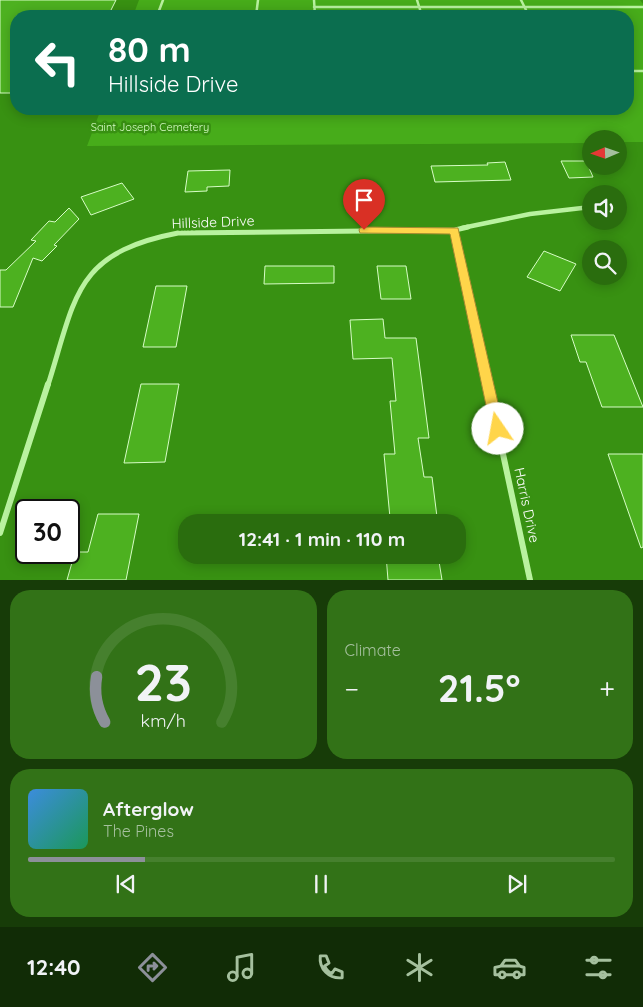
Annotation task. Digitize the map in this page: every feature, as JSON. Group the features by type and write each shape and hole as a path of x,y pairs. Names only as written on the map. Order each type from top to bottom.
{"street":[{"name":"Hillside Drive","path":"0,533 78,292 84,279 112,253 131,244 154,237 178,233 455,230 530,214 582,208"},
{"name":"Harris Drive","path":"455,230 530,580"}],"lane":[{"path":"314,0 314,7 643,8"},
{"path":"417,0 420,8"},
{"path":"520,0 525,8"}],"green space":[{"name":"Saint Joseph Cemetery","path":"139,0 640,0 643,4 643,142 628,142 628,130 582,130 582,143 87,146 99,115 634,115 634,10 135,10"}],"building":[{"path":"0,0 116,0 111,10 10,10 10,93 0,93"},
{"path":"561,161 582,161 582,175 592,175 593,177 569,178"},
{"path":"505,162 511,180 435,182 431,166 488,165 487,163"},
{"path":"230,170 229,186 207,187 207,191 185,192 188,171"},
{"path":"122,183 134,199 91,215 81,197"},
{"path":"69,208 79,219 54,245 57,246 42,261 33,258 13,307 0,307 0,270 6,270 36,241 31,240 49,221 55,222"},
{"path":"544,251 576,264 560,291 527,277"},
{"path":"265,266 334,266 334,283 264,284"},
{"path":"377,266 406,266 411,299 381,299"},
{"path":"156,286 187,286 176,347 143,347"},
{"path":"383,319 385,338 416,338 429,438 418,438 424,477 432,477 437,514 390,514 384,454 395,454 390,401 396,401 392,358 353,359 350,320"},
{"path":"571,335 614,335 643,407 602,407 586,362 580,362"},
{"path":"141,384 179,384 165,462 124,463"},
{"path":"608,454 643,454 643,547 641,548"},
{"path":"98,514 139,514 126,580 67,580 72,564 80,564 80,552 88,552"},
{"path":"387,564 439,564 442,580 388,580"}],"route":[{"path":"364,230 455,230 498,429"}]}
